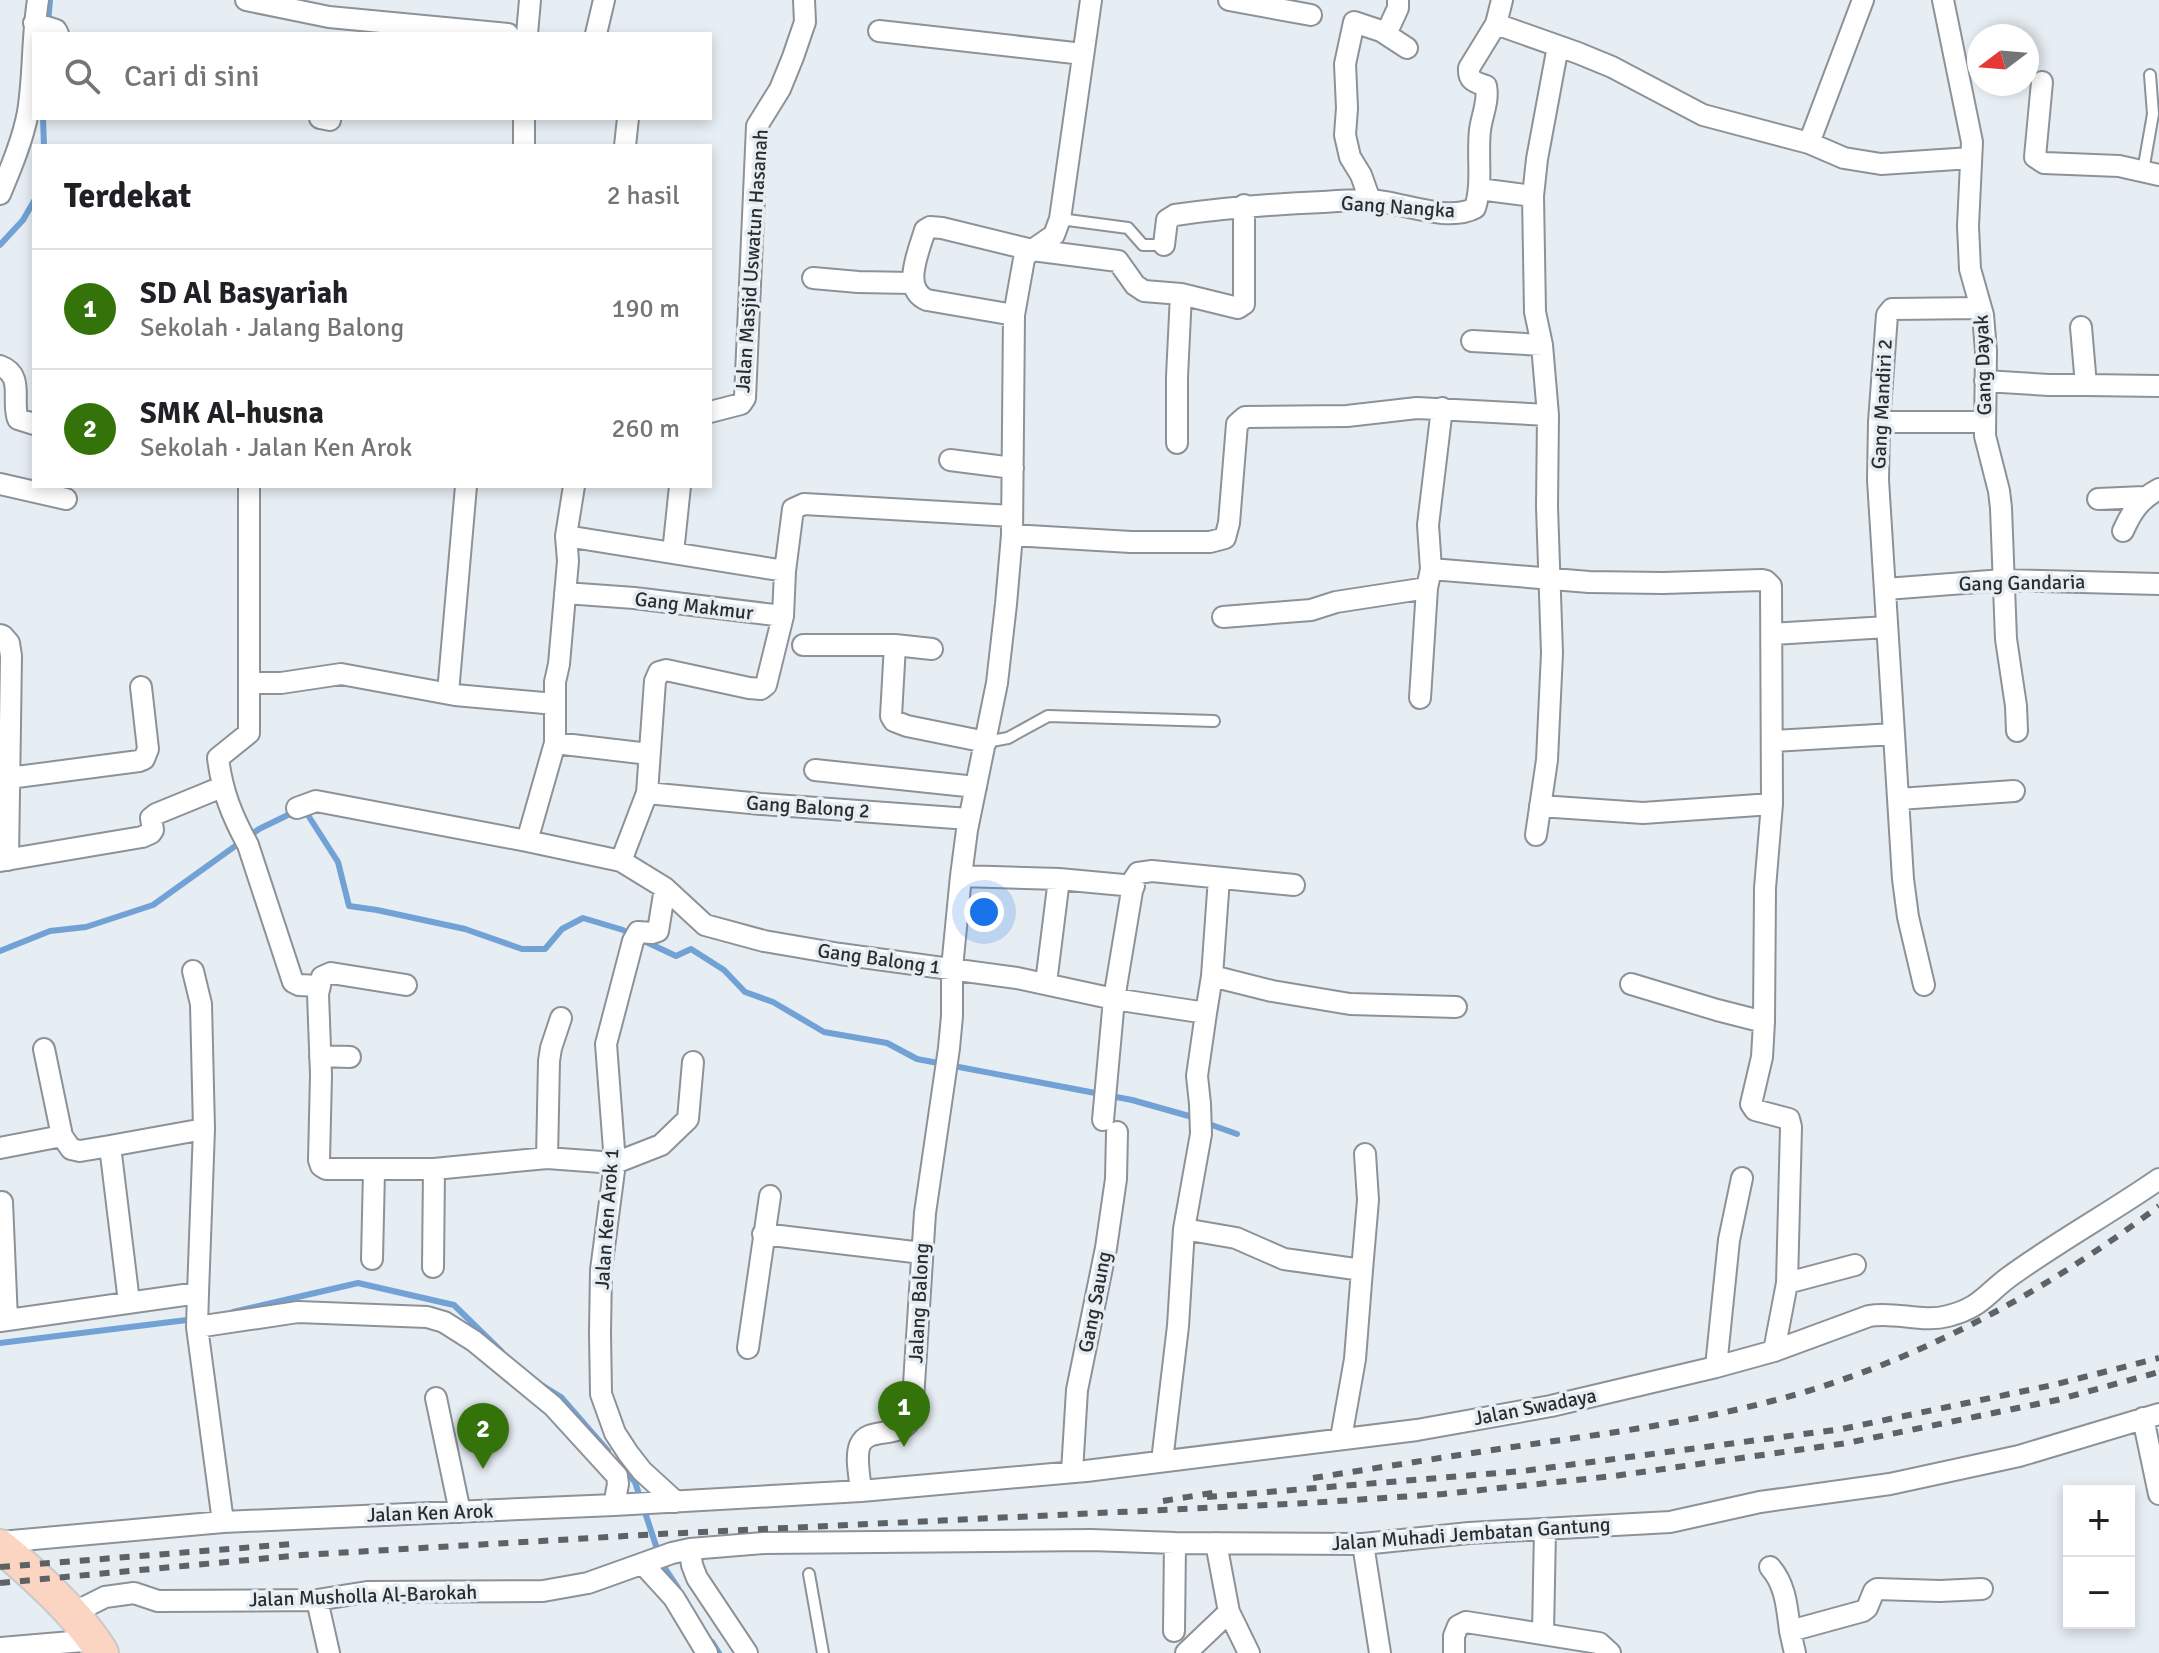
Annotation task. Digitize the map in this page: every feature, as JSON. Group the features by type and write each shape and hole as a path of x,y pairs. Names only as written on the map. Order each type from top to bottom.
{"main road":[{"path":"0,1544 71,1614 98,1647"}],"street":[{"path":"38,0 48,28"},
{"path":"527,32 530,0"},
{"path":"596,32 604,0"},
{"name":"Jalan Masjid Uswatun Hasanah","path":"712,411 741,404 745,398 757,126 780,89 793,57 805,22 804,0"},
{"path":"1032,250 1054,235 1060,219 1091,0"},
{"path":"1229,0 1311,15"},
{"path":"1386,34 1398,8 1398,0"},
{"name":"Gang Nangka","path":"1164,245 1167,220 1175,215 1244,205 1370,200 1453,213 1475,208 1479,189 1480,131 1488,94 1486,86 1473,81 1469,68 1496,24 1502,0"},
{"path":"1809,143 1863,0"},
{"name":"Gang Dayak","path":"1943,0 1972,142 1968,226 1970,269 1981,308 1986,351 1985,436 2001,508 2007,653 2017,731"},
{"path":"251,1 329,17 370,10 496,32"},
{"path":"1370,200 1350,157 1345,135 1345,64 1354,22 1386,34 1407,48"},
{"path":"1496,24 1612,67 1703,115 1809,143 1844,158 1881,164 1971,158"},
{"path":"879,31 1083,54"},
{"path":"1536,835 1547,760 1552,653 1547,507 1548,415 1542,345 1535,312 1533,196 1558,46"},
{"path":"2042,82 2035,157 2044,163 2119,166 2151,173"},
{"path":"0,194 32,96"},
{"path":"524,120 524,144"},
{"path":"625,144 628,120"},
{"path":"1479,189 1533,196"},
{"path":"1014,315 927,300 918,295 912,283 925,230 930,227 1032,250 1118,261 1135,285 1144,291 1181,294 1238,308 1244,304 1244,205"},
{"name":"Jalang Balong","path":"861,1491 861,1443 873,1435 905,1427 912,1415 925,1213 949,1048 952,968 961,876 1002,643 1012,525 1014,315 1024,259 1032,250"},
{"path":"813,278 912,283"},
{"path":"1177,443 1181,294"},
{"name":"Gang Mandiri 2","path":"1924,985 1908,917 1903,879 1878,480 1887,315 1892,309 1981,308"},
{"path":"2081,327 2086,385"},
{"path":"1472,341 1542,345"},
{"path":"0,366 15,378 18,419 32,423"},
{"path":"1985,381 2159,386"},
{"path":"1012,525 1131,542 1218,541 1225,538 1228,533 1237,424 1245,417 1347,416 1417,408 1548,415"},
{"path":"1420,698 1429,578 1428,525 1442,408"},
{"path":"1879,422 1985,422"},
{"path":"950,460 1013,468"},
{"path":"0,484 66,499"},
{"path":"249,488 249,733 218,758 222,787 244,838 293,982 319,986"},
{"path":"448,693 466,488"},
{"path":"527,841 555,743 555,682 568,561 566,536 574,488"},
{"path":"673,553 680,488"},
{"path":"2098,499 2151,493"},
{"path":"2123,531 2132,510 2151,493"},
{"name":"Gang Makmur","path":"565,593 783,616 793,509 804,504 1012,525"},
{"path":"566,536 785,571"},
{"path":"1223,617 1311,610 1429,578 1651,583 1766,581 1771,586 1772,804 1765,888 1764,1022 1762,1057 1751,1104 1755,1110 1789,1119 1791,1127 1787,1283 1774,1351"},
{"name":"Gang Gandaria","path":"1886,589 2003,580 2159,584"},
{"path":"621,861 647,793 655,681 659,672 666,670 761,689 770,675 783,616"},
{"path":"1772,634 1887,627"},
{"path":"0,635 9,643 11,656 4,860 142,837 153,830 151,818 156,814 222,787"},
{"path":"803,645 895,645 932,649"},
{"path":"895,645 891,716 894,721 986,742"},
{"path":"249,683 281,683 341,674 448,693 555,704"},
{"path":"9,778 144,759 148,749 141,687"},
{"path":"1772,741 1894,734"},
{"path":"555,743 649,754"},
{"path":"815,770 976,787"},
{"path":"1899,799 2014,791"},
{"name":"Gang Balong 2","path":"647,793 969,819"},
{"name":"Gang Balong 1","path":"297,808 316,801 621,861 665,888 705,925 764,941 1046,983 1114,999 1206,1013"},
{"path":"1540,806 1643,813 1772,804"},
{"path":"961,876 1059,879 1134,886 1134,879 1144,871 1294,885"},
{"path":"1162,1461 1178,1326 1184,1229 1201,1134 1197,1076 1212,976 1219,878"},
{"path":"1046,983 1059,879"},
{"name":"Gang Saung","path":"1072,1472 1077,1390 1106,1248 1116,1179 1107,1084 1114,999 1134,886"},
{"name":"Jalan Ken Arok 1","path":"665,888 658,931 635,936 606,1044 615,1163 601,1270 600,1346 601,1394 615,1433 642,1471 676,1502"},
{"path":"193,971 201,1004 204,1129 197,1310 223,1522"},
{"path":"406,985 331,973 322,977 319,986 321,1166 331,1170 434,1169 547,1158 615,1163 661,1145 688,1119 693,1062"},
{"path":"1212,976 1272,991 1350,1004 1456,1007"},
{"path":"1631,984 1764,1022"},
{"path":"547,1158 549,1061 561,1018"},
{"path":"44,1049 62,1136 71,1149 80,1151 204,1129"},
{"path":"320,1056 350,1057"},
{"path":"0,1148 62,1136"},
{"path":"110,1146 129,1302"},
{"path":"1341,1438 1355,1359 1368,1200 1365,1154"},
{"path":"433,1267 434,1169"},
{"path":"372,1259 374,1171"},
{"path":"1716,1367 1729,1240 1742,1178"},
{"name":"Jalan Swadaya","path":"861,1491 1072,1472 1417,1430 1551,1406 1716,1367 1774,1351 1869,1316 1880,1314 1932,1319 1948,1316 1980,1303 2008,1278 2159,1179"},
{"path":"748,1348 770,1196"},
{"path":"2,1202 4,1320 129,1302 197,1310 427,1317 444,1322 474,1341 553,1406 617,1476 617,1505"},
{"path":"1184,1229 1236,1238 1284,1259 1362,1270"},
{"path":"763,1234 922,1253"},
{"path":"1787,1283 1855,1265"},
{"path":"436,1398 460,1512"},
{"path":"2151,1416 2159,1494"},
{"name":"Jalan Muhadi Jembatan Gantung","path":"690,1549 764,1543 911,1541 1363,1544 1469,1533 1670,1522 1760,1502 1890,1484 2019,1456 2151,1416"},
{"name":"Jalan Ken Arok","path":"0,1544 223,1522 861,1491"},
{"path":"1543,1634 1545,1529"},
{"path":"1174,1631 1175,1543"},
{"path":"1216,1543 1229,1612 1249,1653"},
{"path":"1363,1544 1380,1653"},
{"path":"690,1549 697,1578 747,1653"},
{"name":"Jalan Musholla Al-Barokah","path":"71,1614 105,1597 134,1593 158,1601 317,1600 367,1592 543,1591 588,1583 690,1549"},
{"path":"652,1560 707,1653"},
{"path":"1770,1567 1778,1576 1783,1590 1795,1653"},
{"path":"1790,1631 1863,1611 1877,1589 1982,1589"},
{"path":"317,1600 329,1653"},
{"path":"1186,1653 1229,1612"},
{"path":"1454,1653 1454,1636 1458,1626 1466,1622 1599,1643 1610,1653"},
{"path":"0,1648 98,1647"}],"lane":[{"path":"2150,75 2153,114 2151,173"},
{"path":"1060,219 1128,228 1143,245 1164,245"},
{"path":"986,742 1008,738 1048,716 1214,721"},
{"path":"809,1574 823,1653"}],"waterway":[{"path":"48,24 50,0"},
{"path":"43,120 44,144"},
{"path":"0,245 23,220 32,204"},
{"path":"304,809 338,862 349,906 465,929 522,949 545,949 562,929 583,918 632,935"},
{"path":"0,951 50,931 86,927 153,905 259,829 294,812"},
{"path":"642,940 676,956 691,949 724,970 745,992 773,1002 824,1032 887,1043 917,1059 1132,1100 1196,1118"},
{"path":"1206,1123 1237,1134"},
{"path":"233,1312 358,1283 454,1305 501,1351"},
{"path":"0,1343 195,1319"},
{"path":"543,1386 561,1397 608,1451"},
{"path":"621,1466 635,1482 662,1564 678,1588"},
{"path":"712,1642 719,1653"}],"railway":[{"path":"1313,1478 1686,1420 1824,1386 1875,1368 1975,1323 2070,1268 2159,1206"},
{"path":"1207,1497 1523,1471 1842,1429 2053,1385 2159,1358"},
{"path":"0,1583 302,1555 1443,1494 1614,1476 1847,1443 2057,1400 2159,1372"},
{"path":"1163,1501 1218,1492"},
{"path":"0,1567 292,1544"}],"place":[{"name":"SD Al Basyariah","path":"904,1447"},
{"name":"SMK Al-husna","path":"483,1469"}]}
